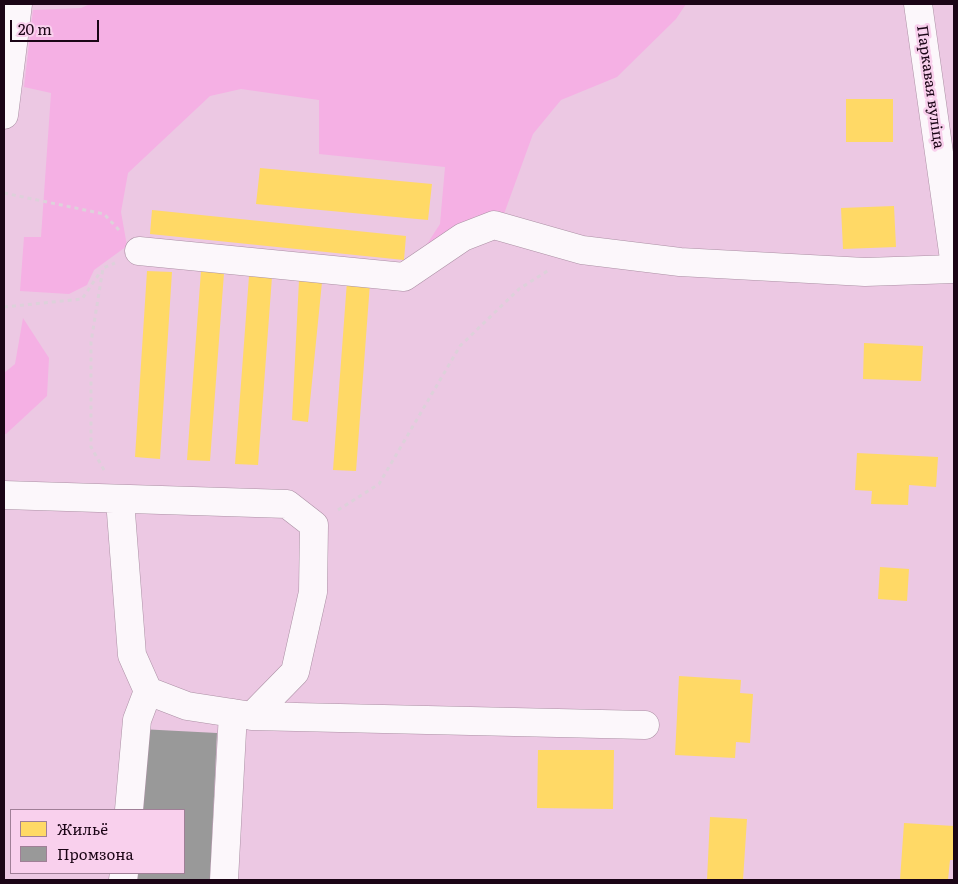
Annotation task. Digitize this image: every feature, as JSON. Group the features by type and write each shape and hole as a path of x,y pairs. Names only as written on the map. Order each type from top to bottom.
{"street":[{"path":"4,115 18,4"},
{"name":"Паркавая вуліца","path":"918,4 954,259"},
{"path":"139,251 404,278 463,237 494,226 582,250 680,262 865,272 954,269"},
{"path":"4,495 287,504 314,524 314,592 295,672 242,714 224,880"},
{"path":"120,500 132,655 148,691 137,720 129,809"},
{"path":"148,691 187,706 242,714 645,725"}],"path":[{"path":"4,193 104,214 139,251 103,268 82,299 4,307"},
{"path":"314,524 379,484 460,346 519,289 582,250"},
{"path":"103,268 91,342 91,447 120,500"}],"shaded area":[{"path":"90,4 686,4 676,19 617,77 561,100 533,134 504,214 476,216 416,261 440,224 445,167 319,154 319,100 241,89 210,96 128,173 121,212 127,246 94,270 87,285 69,294 20,291 24,237 41,237 51,93 24,87 33,10 81,8"},
{"path":"23,318 49,358 47,396 4,434 4,373 15,364"}],"building: Жильё":[{"path":"846,99 893,99 893,142 846,142"},
{"path":"260,168 432,184 428,220 256,204"},
{"path":"894,206 896,247 843,249 841,208"},
{"path":"152,210 406,236 404,260 150,234"},
{"path":"147,271 172,272 160,459 135,457"},
{"path":"201,271 224,273 210,461 187,460"},
{"path":"249,276 272,277 258,465 235,464"},
{"path":"299,280 322,282 308,422 292,420"},
{"path":"347,281 370,283 356,471 333,470"},
{"path":"864,343 923,346 921,381 863,379"},
{"path":"857,453 938,457 936,487 909,485 908,505 871,504 872,491 855,490"},
{"path":"880,567 909,569 907,601 878,599"},
{"path":"679,676 741,680 740,693 753,694 750,743 736,742 735,758 675,755"},
{"path":"538,750 614,750 613,809 537,808"},
{"path":"710,817 747,819 743,880 707,880"},
{"path":"904,823 954,826 954,860 950,860 948,880 900,880"}],"building: Промзона":[{"path":"140,729 217,733 210,880 133,880 133,874 185,874 185,809 136,809"}]}
